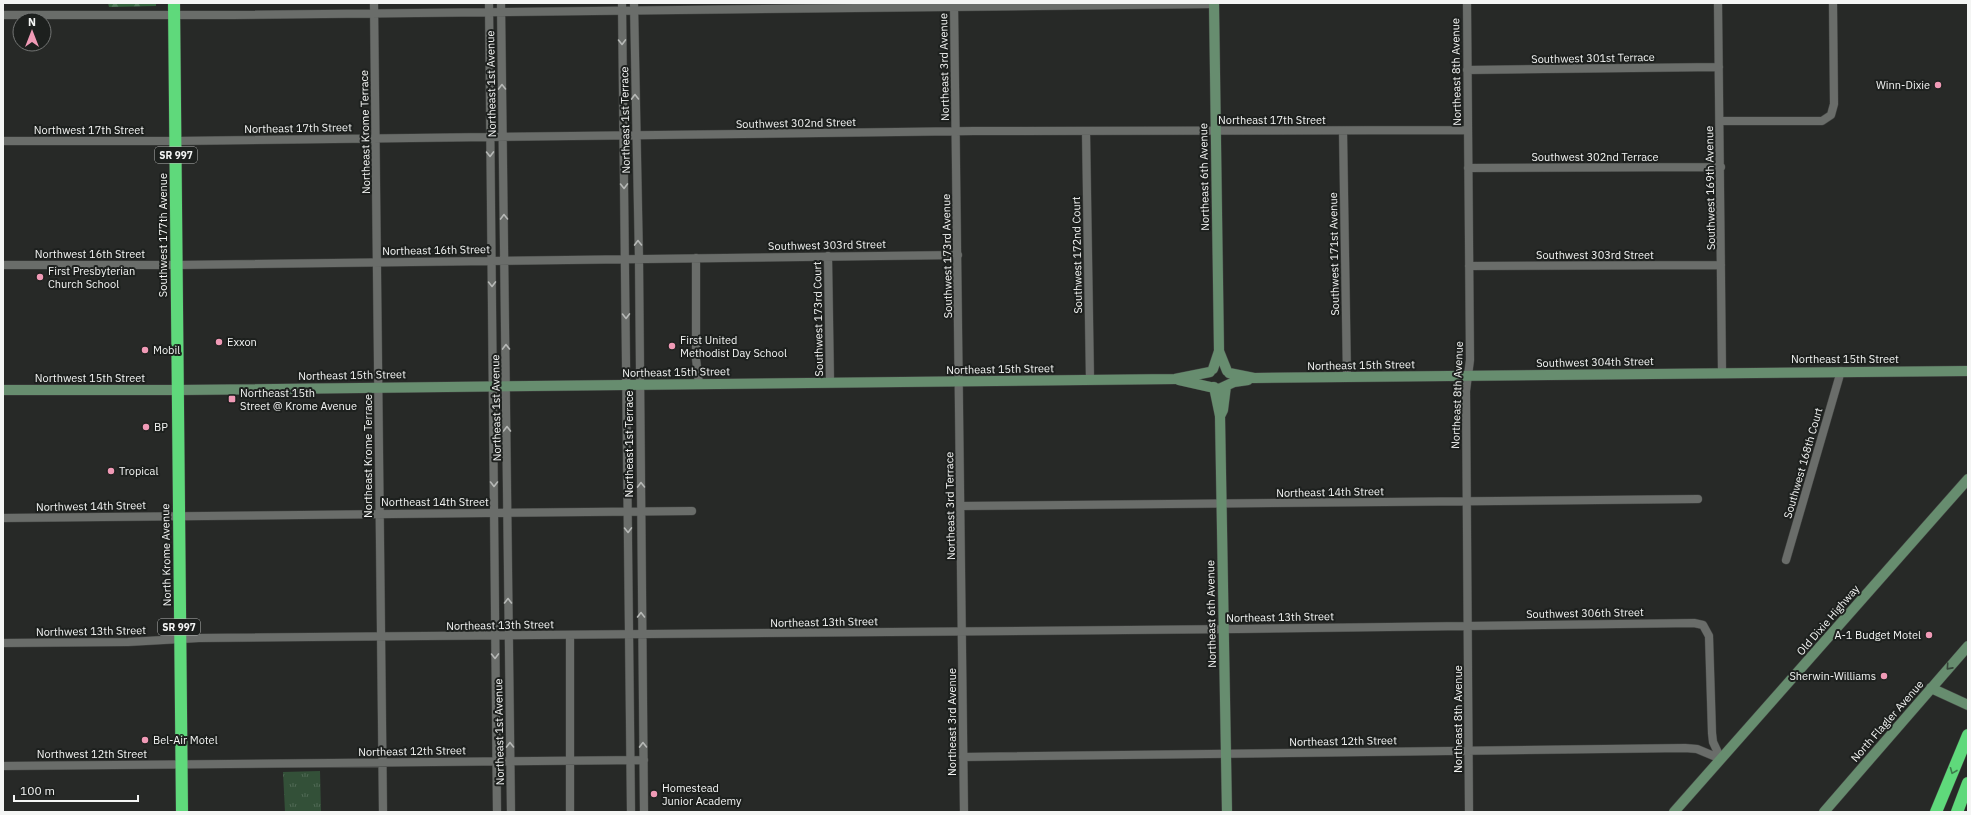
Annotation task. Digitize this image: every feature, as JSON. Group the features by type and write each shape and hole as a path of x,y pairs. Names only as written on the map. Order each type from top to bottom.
{"highway":[{"name":"Southwest 177th Avenue","path":"174,3 178,442"},
{"name":"North Krome Avenue","path":"178,442 182,812"},
{"path":"1936,812 1968,735"},
{"path":"1956,812 1968,783"}],"street":[{"name":"Northeast Krome Terrace","path":"374,3 383,812"},
{"path":"3,15 174,16 375,12 489,7 694,6 810,9 954,5 1214,3"},
{"name":"Northeast 6th Avenue","path":"1212,370 1219,351 1214,3"},
{"name":"Northeast 8th Avenue","path":"1467,3 1470,360 1466,391 1469,812"},
{"name":"Southwest 169th Avenue","path":"1718,3 1721,167 1722,372"},
{"path":"1720,121 1822,121 1831,115 1834,104 1833,3"},
{"name":"Northeast 3rd Avenue","path":"954,5 956,131"},
{"name":"Northeast 1st Terrace","path":"622,6 631,812"},
{"name":"Northeast 1st Terrace","path":"634,6 639,259 641,635 644,812"},
{"name":"Northeast 1st Avenue","path":"489,7 497,812"},
{"name":"Northeast 1st Avenue","path":"501,7 507,386 508,636 511,812"},
{"name":"Southwest 301st Terrace","path":"1467,70 1719,67"},
{"name":"Northeast 17th Street","path":"956,131 1468,130"},
{"name":"Southwest 302nd Street","path":"636,136 956,131"},
{"name":"Southwest 173rd Avenue","path":"956,131 960,381"},
{"name":"Southwest 172nd Court","path":"1086,131 1090,380"},
{"name":"Southwest 171st Avenue","path":"1343,131 1347,377"},
{"name":"Northeast 17th Street","path":"176,141 490,136 636,136"},
{"name":"Northwest 17th Street","path":"3,141 176,141"},
{"name":"Southwest 302nd Terrace","path":"1468,168 1721,167"},
{"name":"Southwest 303rd Street","path":"696,258 958,255"},
{"name":"Southwest 173rd Court","path":"828,256 830,382"},
{"path":"696,258 696,346 699,384"},
{"name":"Northeast 16th Street","path":"177,265 696,258"},
{"name":"Northwest 16th Street","path":"3,265 177,265"},
{"name":"Southwest 303rd Street","path":"1469,266 1721,265"},
{"name":"Northeast 6th Avenue","path":"1219,351 1228,372"},
{"path":"1219,367 1228,372 1230,378 1226,386 1219,389 1213,387 1208,378 1212,370 1219,367"},
{"name":"Northeast 15th Street","path":"1175,379 1212,370"},
{"name":"Southwest 168th Court","path":"1786,560 1841,371"},
{"name":"Northeast 15th Street","path":"1722,372 1968,371"},
{"name":"Northeast 15th Street","path":"1228,372 1254,378 1468,376"},
{"name":"Southwest 304th Street","path":"1468,376 1722,372"},
{"name":"Northeast 15th Street","path":"1226,386 1254,378"},
{"name":"Northeast 15th Street","path":"178,390 1175,379 1213,387"},
{"name":"Northeast 3rd Terrace","path":"960,381 963,631"},
{"name":"Northeast 6th Avenue","path":"1220,416 1223,410 1226,386"},
{"name":"Northeast 6th Avenue","path":"1213,387 1220,416 1226,812"},
{"name":"Northwest 15th Street","path":"3,390 178,390"},
{"name":"Old Dixie Highway","path":"1674,812 1968,478"},
{"name":"Northeast 14th Street","path":"961,506 1698,499"},
{"name":"Northeast 14th Street","path":"178,516 692,511"},
{"name":"Northwest 14th Street","path":"3,518 178,516"},
{"name":"Southwest 306th Street","path":"1468,626 1694,623 1703,625 1707,629 1710,643 1712,733 1721,759"},
{"name":"Northeast 13th Street","path":"180,640 1468,626"},
{"name":"Northeast 3rd Avenue","path":"963,631 964,812"},
{"path":"570,635 570,812"},
{"name":"Northwest 13th Street","path":"3,643 180,640"},
{"name":"North Flagler Avenue","path":"1824,812 1968,646"},
{"path":"1931,688 1968,705"},
{"name":"Northeast 12th Street","path":"963,757 1685,748 1697,749 1721,759"},
{"name":"Northeast 12th Street","path":"181,765 644,760"},
{"name":"Northwest 12th Street","path":"3,766 181,765"}],"green space":[{"path":"108,3 156,3 156,6 109,7"},
{"path":"320,771 321,812 285,812 283,772"}],"place":[{"name":"Winn-Dixie","path":"1938,85"},
{"name":"First Presbyterian Church School","path":"40,277"},
{"name":"Exxon","path":"219,342"},
{"name":"First United Methodist Day School","path":"672,346"},
{"name":"Mobil","path":"145,350"},
{"name":"Northeast 15th Street @ Krome Avenue","path":"232,399"},
{"name":"BP","path":"146,427"},
{"name":"Tropical","path":"111,471"},
{"name":"A-1 Budget Motel","path":"1929,635"},
{"name":"Sherwin-Williams","path":"1884,676"},
{"name":"Bel-Air Motel","path":"145,740"},
{"name":"Homestead Junior Academy","path":"654,794"}]}
